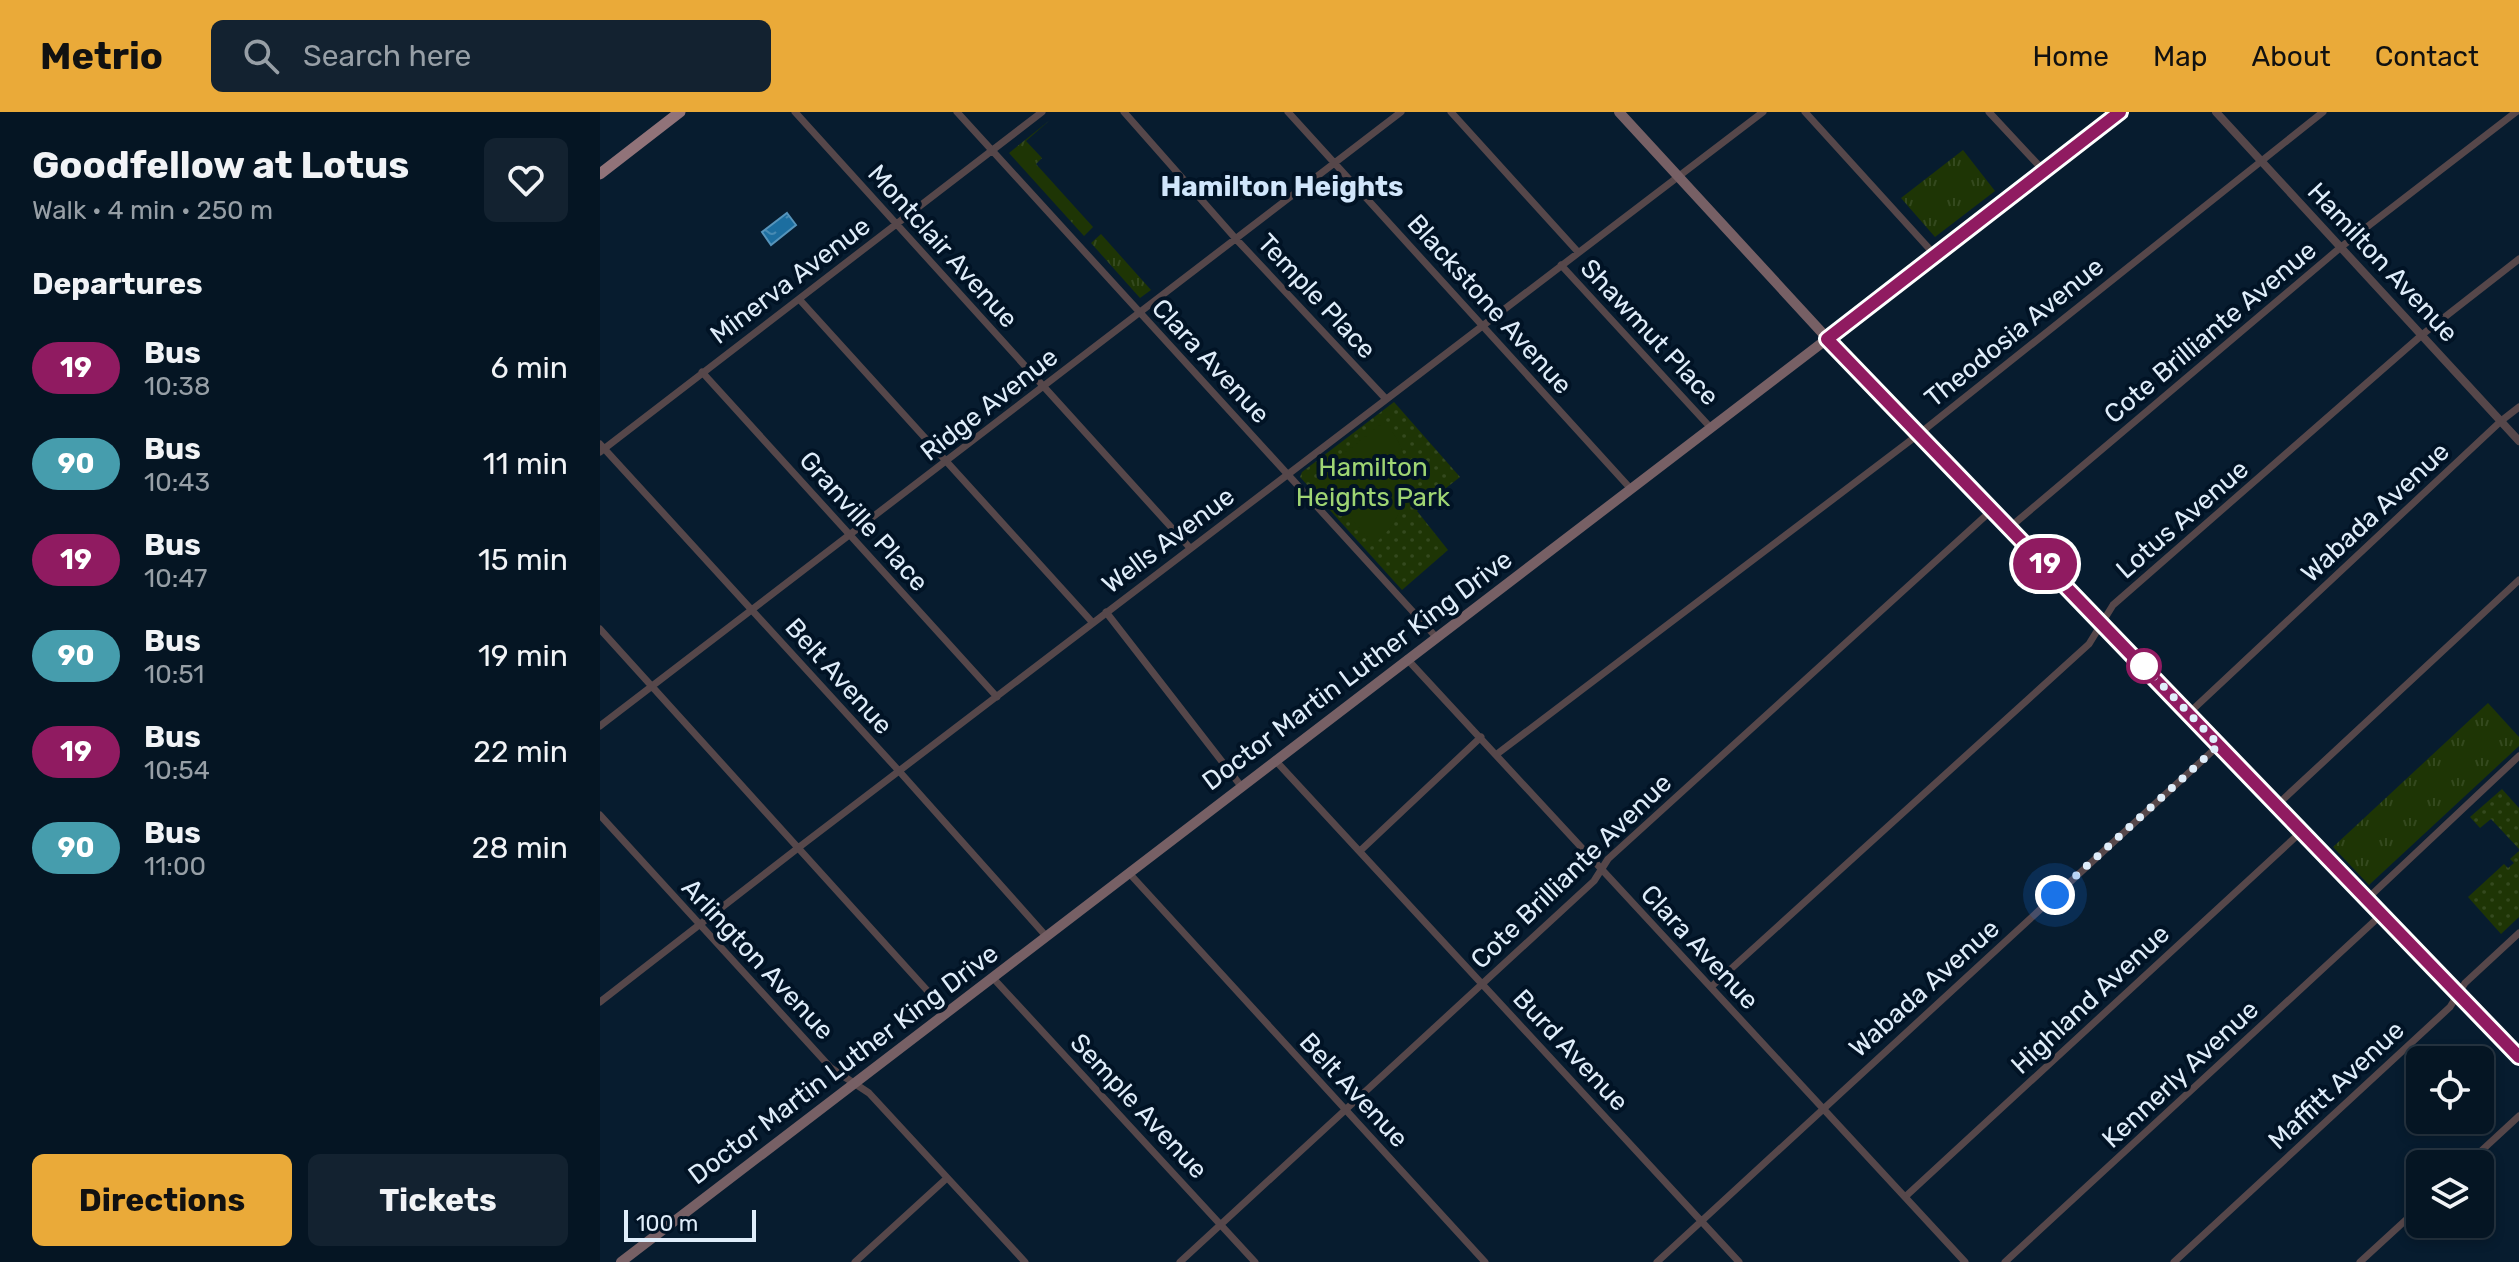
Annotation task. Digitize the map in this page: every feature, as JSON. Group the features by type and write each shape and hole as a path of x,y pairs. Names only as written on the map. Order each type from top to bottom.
{"main road":[{"path":"600,174 680,112"},
{"path":"1619,112 1827,339 2519,1057"},
{"name":"Doctor Martin Luther King Drive","path":"621,1262 2120,112"}],"street":[{"name":"Montclair Avenue","path":"795,112 1190,548"},
{"name":"Clara Avenue","path":"957,112 1436,637"},
{"name":"Minerva Avenue","path":"601,449 1042,112"},
{"name":"Temple Place","path":"1124,112 1236,239 1386,399"},
{"name":"Blackstone Avenue","path":"1288,112 1630,488"},
{"name":"Ridge Avenue","path":"600,726 1401,112"},
{"name":"Shawmut Place","path":"1451,112 1578,252"},
{"name":"Wells Avenue","path":"600,1002 1763,112"},
{"path":"1805,112 1935,255"},
{"path":"1989,112 2043,170"},
{"name":"Hamilton Avenue","path":"2216,112 2519,441"},
{"name":"Theodosia Avenue","path":"1497,754 1919,434 2323,112"},
{"name":"Cote Brilliante Avenue","path":"2009,528 2341,247 2516,112"},
{"name":"Lotus Avenue","path":"1711,987 2089,644 2113,605 2423,334 2519,259"},
{"name":"Shawmut Place","path":"1561,265 1710,427"},
{"path":"799,299 1093,623"},
{"name":"Granville Place","path":"702,372 997,697"},
{"name":"Wabada Avenue","path":"2189,713 2519,407"},
{"name":"Belt Avenue","path":"601,449 752,610 1046,936"},
{"name":"Cote Brilliante Avenue","path":"1180,1262 1594,881 1608,859 1992,510"},
{"path":"2277,805 2519,580"},
{"path":"1106,612 1241,786"},
{"path":"600,629 934,998"},
{"name":"Clara Avenue","path":"1407,659 1965,1262"},
{"path":"1360,851 1481,737"},
{"name":"Wabada Avenue","path":"1657,1262 2219,745"},
{"path":"2367,899 2519,756"},
{"name":"Burd Avenue","path":"1275,760 1739,1262"},
{"name":"Arlington Avenue","path":"600,815 831,1068 869,1093 1025,1262"},
{"name":"Highland Avenue","path":"1905,1197 2302,831"},
{"name":"Belt Avenue","path":"1129,873 1485,1262"},
{"name":"Kennerly Avenue","path":"2005,1262 2381,915"},
{"name":"Maffitt Avenue","path":"2174,1262 2450,1007 2465,983 2519,933"},
{"name":"Semple Avenue","path":"993,978 1255,1262"},
{"path":"2482,1150 2519,1116"},
{"path":"855,1262 947,1178"},
{"path":"2360,1262 2406,1220"}],"green space":[{"path":"1050,120 1026,141 1042,158 1036,164 1093,227 1084,236 1009,153"},
{"path":"1963,150 1995,191 1935,237 1901,198"},
{"path":"1101,234 1151,290 1140,298 1091,243"},
{"name":"Hamilton Heights Park","path":"1394,402 1460,477 1417,511 1448,550 1402,590 1300,477 1302,472"},
{"path":"1384,422 1403,452 1406,485 1397,518 1374,544 1317,481 1319,473"},
{"path":"2488,703 2519,737 2519,746 2369,885 2333,847"},
{"path":"2502,789 2519,808 2519,849 2491,819 2480,828 2470,817"},
{"path":"2519,851 2519,917 2501,934 2468,897 2504,864 2508,868 2514,863 2510,859"}],"water":[{"path":"787,213 796,225 771,245 762,232"}],"bus line":[{"name":"19","path":"2120,112 1827,339 2519,1057"}],"district":[{"name":"Hamilton Heights","path":"1282,186"}],"route":[{"path":"2055,895 2219,745 2144,666"}]}
